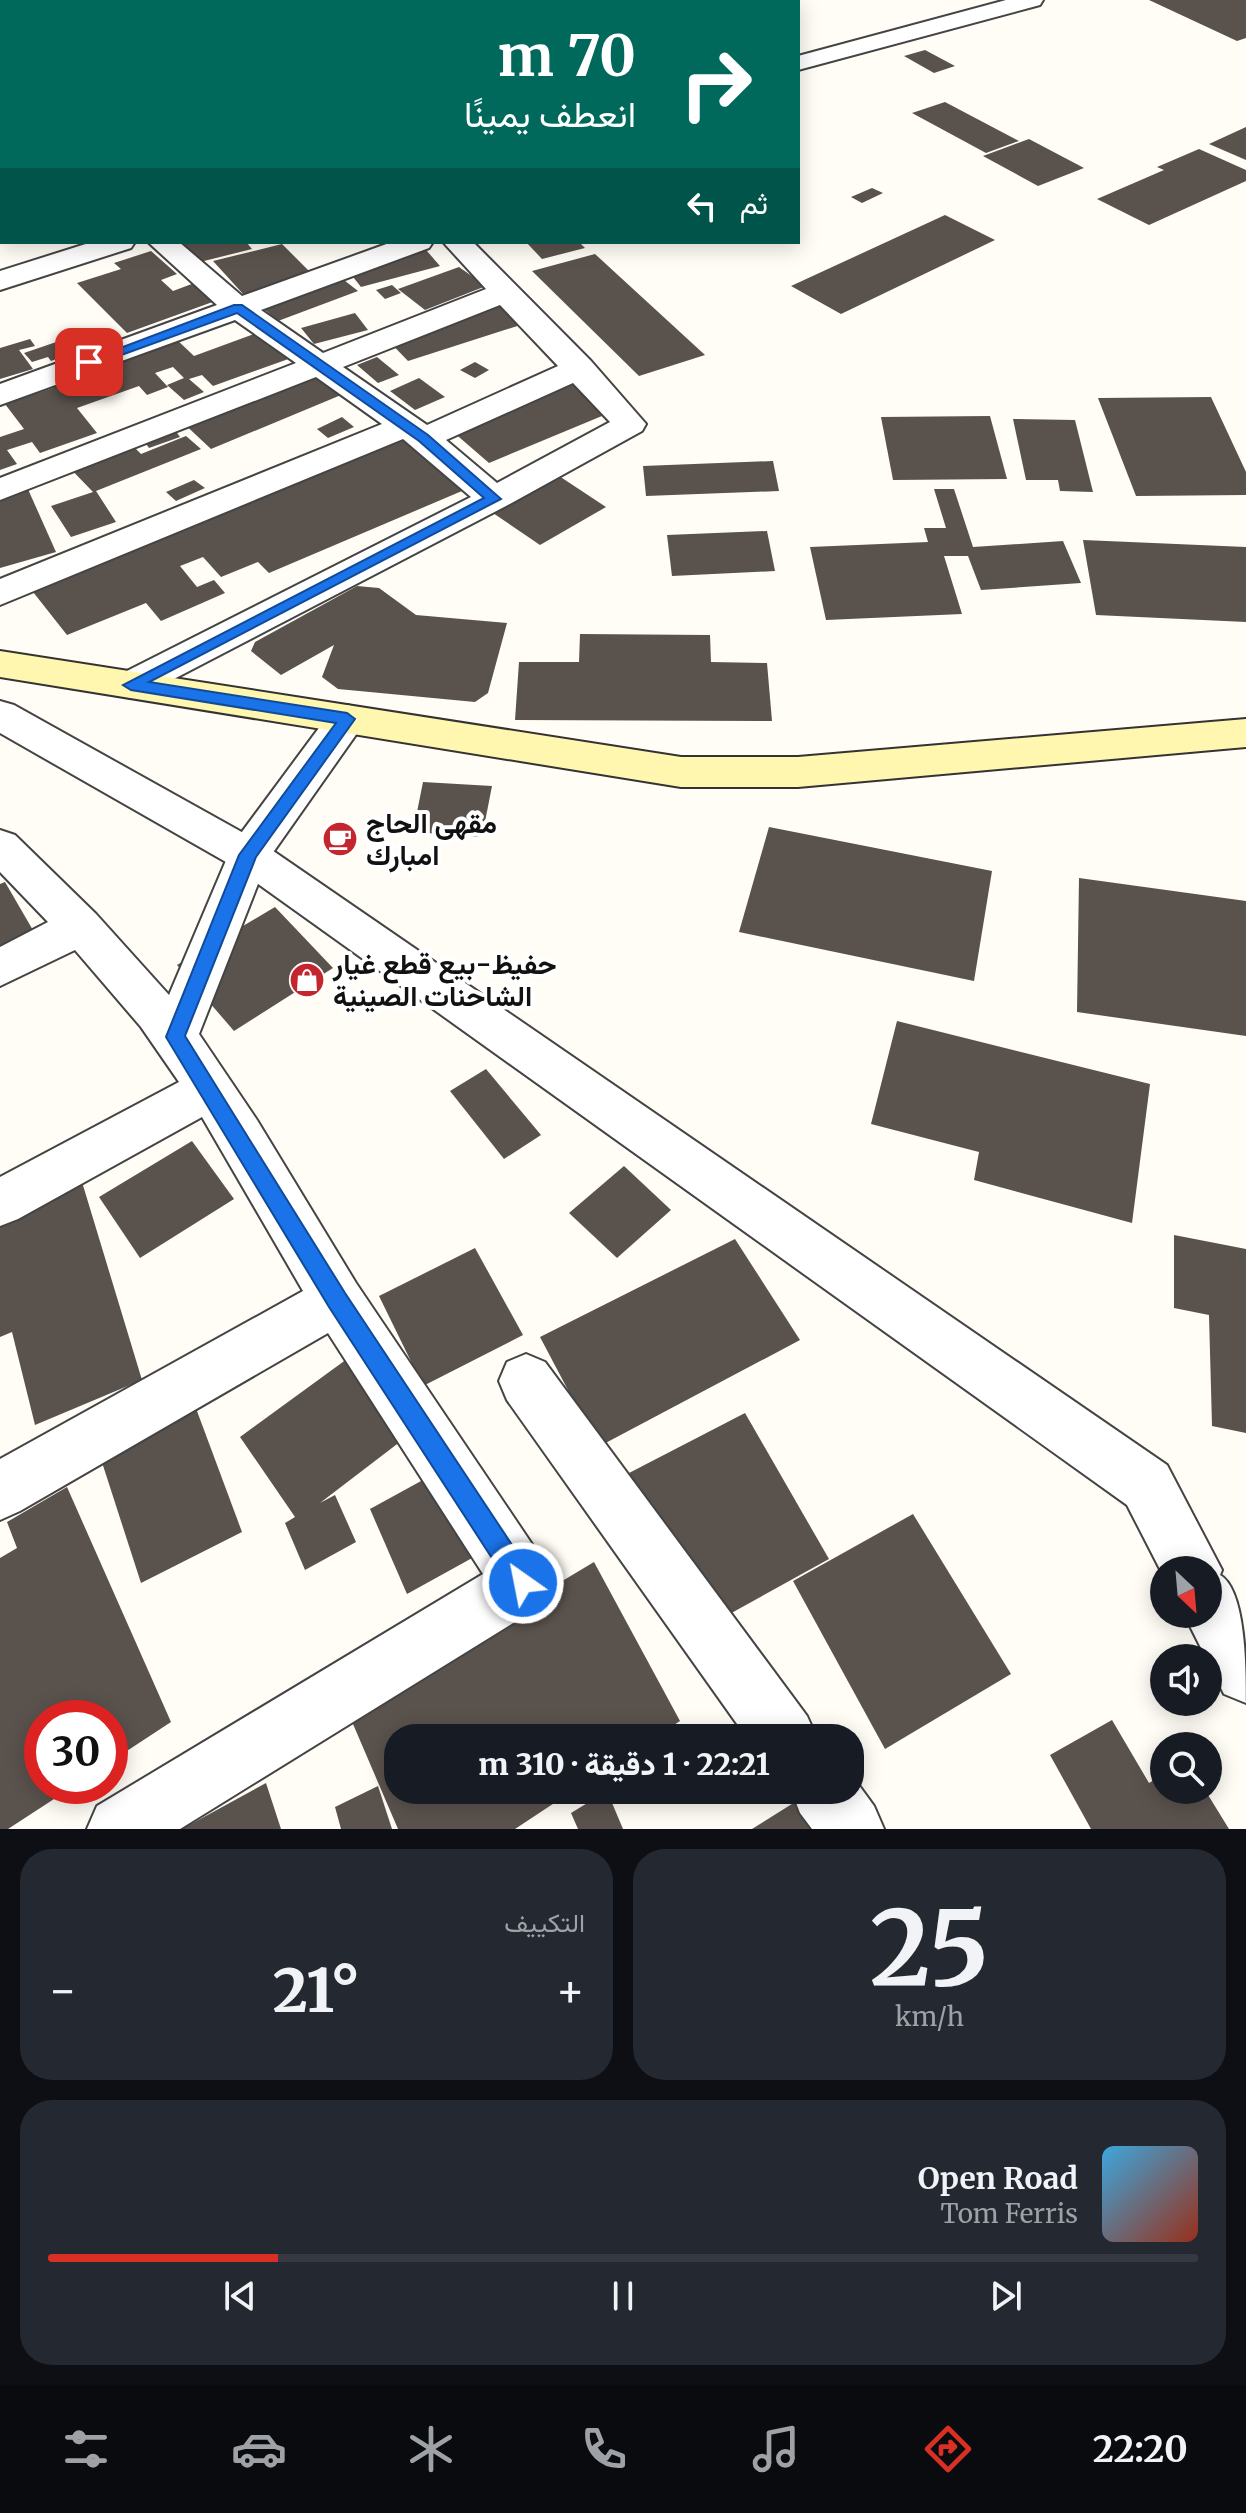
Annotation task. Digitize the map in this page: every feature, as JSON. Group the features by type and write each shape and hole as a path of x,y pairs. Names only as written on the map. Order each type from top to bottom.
{"main road":[{"path":"0,664 681,772 798,772 1246,733"}],"street":[{"path":"800,62 1032,0"},
{"path":"0,281 115,244"},
{"path":"164,244 238,308 414,432 494,499"},
{"path":"0,395 414,244"},
{"path":"131,685 494,499 630,424 459,244"},
{"path":"0,490 506,292"},
{"path":"0,593 580,368"},
{"path":"0,715 248,855 1147,1485 1185,1556"},
{"path":"175,1037 248,855 347,719"},
{"path":"0,846 80,926 175,1037 210,1089 337,1300 523,1583 120,1829"},
{"path":"0,968 80,926"},
{"path":"0,1203 210,1089"},
{"path":"0,1491 337,1300"},
{"path":"526,1381 775,1724"},
{"path":"1222,1627 1246,1672"},
{"path":"833,1804 851,1829"}],"building":[{"path":"1149,0 1246,0 1246,38 1237,41"},
{"path":"925,50 955,66 934,73 904,56"},
{"path":"945,102 1019,141 986,153 912,113"},
{"path":"1246,127 1246,160 1209,144"},
{"path":"1029,139 1084,168 1038,186 983,156"},
{"path":"1199,149 1246,170 1246,181 1149,225 1097,199 1164,170 1157,167"},
{"path":"872,188 883,193 862,203 851,197"},
{"path":"945,215 995,240 841,314 791,286"},
{"path":"182,244 248,244 252,249 196,263"},
{"path":"282,244 312,274 244,295 213,261"},
{"path":"421,244 440,266 361,287 342,263"},
{"path":"528,244 581,244 585,248 542,259"},
{"path":"151,251 177,274 161,280 173,291 197,282 218,300 127,333 77,283 121,269 114,263"},
{"path":"595,254 705,355 639,376 532,271"},
{"path":"459,267 486,286 425,310 398,289"},
{"path":"335,273 358,291 278,321 256,302"},
{"path":"392,285 401,293 385,299 376,290"},
{"path":"498,289 533,321 408,361 381,333"},
{"path":"355,313 368,330 314,344 301,328"},
{"path":"265,330 294,357 213,386 202,375 189,379 204,392 184,400 167,385 184,378 173,367 155,373 168,387 147,395 139,386 77,408 97,433 40,453 32,442 7,450 17,464 0,470 0,437 24,429 5,404 53,388 45,378 175,338 194,356"},
{"path":"30,339 35,346 19,350 33,369 0,379 0,348"},
{"path":"65,339 77,352 51,361 48,357 32,362 24,353"},
{"path":"377,357 399,375 378,383 357,365"},
{"path":"475,362 489,370 475,378 460,370"},
{"path":"307,368 341,395 211,449 179,419"},
{"path":"419,378 445,397 415,410 390,391"},
{"path":"575,380 614,411 489,463 452,431"},
{"path":"1211,397 1246,472 1246,495 1136,496 1098,398"},
{"path":"990,416 1007,479 893,480 881,417"},
{"path":"342,417 354,427 328,438 317,429"},
{"path":"1013,419 1075,420 1093,492 1060,491 1058,480 1026,480"},
{"path":"170,423 180,437 149,448 139,434"},
{"path":"408,434 469,488 269,573 258,562 221,577 203,557 180,566 197,587 214,580 225,593 161,621 146,603 67,635 22,578"},
{"path":"186,436 201,449 96,491 116,522 71,537 51,506 93,492 64,462 125,438 141,454"},
{"path":"773,461 779,491 646,496 643,466"},
{"path":"553,472 606,507 540,545 487,509"},
{"path":"194,480 205,488 176,501 166,492"},
{"path":"27,487 56,552 0,568 0,495"},
{"path":"934,489 954,489 973,547 1063,541 1081,583 981,590 968,556 944,556 962,614 826,620 810,547 928,542 924,528 946,528"},
{"path":"767,531 775,571 672,576 667,535"},
{"path":"1083,540 1246,547 1246,622 1096,615"},
{"path":"357,586 379,588 416,615 507,623 488,693 475,702 338,689 322,677 334,645 281,675 251,651 255,642"},
{"path":"580,634 710,635 711,662 767,663 772,721 515,720 519,662 579,662"},
{"path":"423,782 492,786 482,837 413,832"},
{"path":"769,827 992,871 974,981 739,932"},
{"path":"1079,878 1246,901 1246,1036 1077,1012"},
{"path":"5,882 41,944 0,963 0,884"},
{"path":"275,907 333,968 234,1031 177,965"},
{"path":"897,1021 1150,1084 1132,1223 974,1180 979,1152 871,1124"},
{"path":"486,1069 541,1135 504,1159 450,1091"},
{"path":"192,1141 234,1199 140,1258 99,1197"},
{"path":"624,1166 671,1210 617,1258 569,1213"},
{"path":"82,1182 142,1380 35,1425 12,1332 0,1337 0,1214"},
{"path":"1174,1235 1246,1249 1246,1433 1212,1426 1209,1315 1174,1308"},
{"path":"735,1239 800,1340 598,1447 540,1337"},
{"path":"475,1248 523,1335 423,1386 379,1296"},
{"path":"347,1359 405,1438 320,1503 335,1495 356,1542 305,1570 285,1523 295,1517 240,1437"},
{"path":"194,1403 242,1532 141,1583 98,1450"},
{"path":"745,1413 829,1559 708,1626 629,1473"},
{"path":"443,1469 483,1552 407,1594 370,1509"},
{"path":"67,1487 171,1722 128,1750 128,1700 24,1700 24,1804 46,1804 8,1829 0,1829 0,1558 17,1548 7,1522"},
{"path":"913,1514 1011,1674 885,1749 793,1581"},
{"path":"594,1562 680,1721 675,1724 384,1724 384,1796 347,1710"},
{"path":"1112,1720 1150,1782 1150,1804 1214,1804 1229,1829 1091,1829 1050,1755"},
{"path":"266,1783 281,1829 182,1829"},
{"path":"378,1786 392,1829 341,1829 335,1807"},
{"path":"387,1804 553,1804 515,1829 398,1829"},
{"path":"586,1804 612,1804 623,1829 578,1829 571,1813"},
{"path":"792,1804 807,1804 821,1829 752,1829"}],"place":[{"name":"مقهى الحاج امبارك","path":"340,839"},
{"name":"حفيظ-بيع قطع غيار الشاحنات الصينية","path":"307,980"}],"route":[{"path":"89,362 238,308 424,438 494,499 131,685 347,719 248,855 175,1037 210,1089 337,1300 523,1583"}]}
